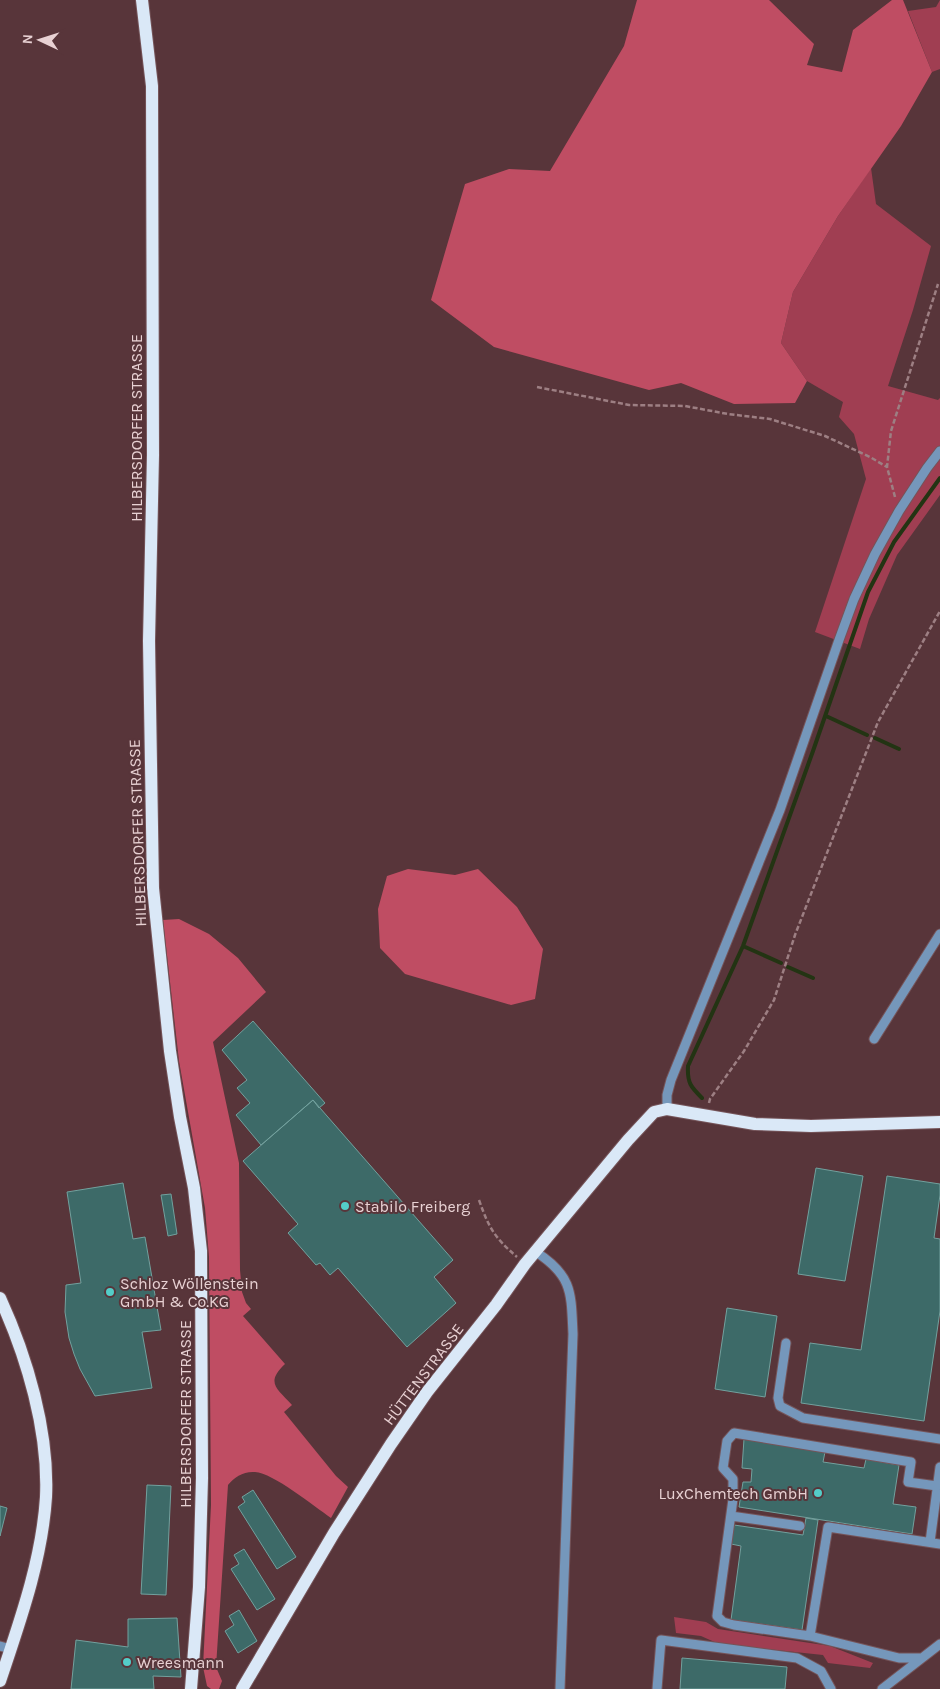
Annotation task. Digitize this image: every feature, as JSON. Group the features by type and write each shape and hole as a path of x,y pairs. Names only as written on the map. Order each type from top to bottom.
{"main road":[{"name":"HILBERSDORFER STRASSE","path":"142,0 152,86 153,455 149,641 153,888 170,1051 180,1118 194,1188 201,1259 202,1478 194,1662 190,1689"},
{"path":"667,1109 755,1124 811,1126 940,1122"},
{"name":"HÜTTENSTRASSE","path":"242,1689 334,1533 390,1444 426,1392 526,1264 640,1127 654,1112 667,1109"},
{"path":"0,1298 27,1369 35,1400 44,1444 46,1487 42,1529 36,1563 5,1647 0,1681"},
{"name":"HILBERSDORFER STRASSE","path":"194,1662 199,1689"}],"street":[{"path":"667,1109 671,1080 780,810 854,600 899,510 940,451"},
{"path":"874,1039 940,934"},
{"path":"536,1252 554,1265 565,1280 571,1297 572,1315 573,1334 560,1689"},
{"path":"786,1343 778,1398 780,1406 803,1418 940,1439"},
{"path":"920,1658 898,1658 810,1636 734,1625 724,1622 717,1616 733,1499 733,1479 723,1468 727,1441 734,1433 911,1462 908,1482 938,1486"},
{"path":"810,1636 828,1527 935,1543 940,1466"},
{"path":"731,1516 800,1526"},
{"path":"657,1689 661,1640 797,1658 821,1671 831,1689"},
{"path":"882,1689 940,1644"}],"path":[{"path":"899,510 887,467 891,431 938,284"},
{"path":"537,387 629,405 685,406 770,419 825,436 887,467"},
{"path":"706,1117 710,1099 744,1051 774,1000 795,935 878,722 940,611"},
{"path":"479,1200 488,1225 502,1243 526,1264"}],"shaded area":[{"path":"637,0 769,0 814,44 807,65 842,72 853,30 892,0 903,0 932,72 901,126 838,216 793,292 781,343 807,381 795,403 734,404 681,383 649,390 494,347 431,300 465,184 509,169 550,171 624,46"},
{"path":"940,0 940,69 932,72 908,11 936,7"},
{"path":"871,168 876,204 931,246 913,310 888,386 938,400 940,398 940,495 897,555 869,619 860,649 815,632 866,479 854,434 839,417 843,402 807,381 781,343 793,292 838,216"},
{"path":"408,869 455,875 478,869 517,907 543,949 535,999 511,1005 405,974 380,948 378,909 387,876"},
{"path":"179,919 209,934 238,958 266,992 213,1042 239,1163 240,1270 242,1292 246,1303 251,1309 243,1316 285,1364 274,1381 278,1390 292,1405 284,1412 336,1476 348,1487 331,1518 293,1491 263,1474 251,1472 243,1474 233,1479 228,1485 216,1667 222,1681 219,1689 211,1689 207,1686 203,1667 211,1505 209,1257 205,1208 179,1061 163,920"},
{"path":"674,1617 706,1622 718,1629 830,1646 873,1663 870,1668 828,1663 823,1655 719,1644 701,1636 676,1633"}],"building":[{"path":"253,1021 325,1103 319,1108 313,1100 261,1145 236,1115 250,1103 237,1088 247,1080 222,1050"},
{"name":"Stabilo Freiberg","path":"313,1100 453,1260 434,1277 456,1303 407,1347 338,1268 330,1275 320,1263 316,1265 288,1233 298,1224 243,1161"},
{"path":"816,1168 863,1176 845,1281 798,1274"},
{"path":"887,1176 940,1184 934,1238 940,1239 940,1311 924,1421 801,1403 810,1343 861,1350"},
{"name":"Schloz Wöllenstein GmbH & Co.KG","path":"123,1183 133,1239 145,1237 161,1330 142,1332 152,1388 95,1396 74,1354 69,1338 65,1312 66,1285 81,1283 67,1192"},
{"path":"171,1194 177,1234 168,1236 161,1195"},
{"path":"727,1308 777,1316 765,1397 715,1389"},
{"name":"LuxChemtech GmbH","path":"744,1439 825,1452 823,1462 864,1468 866,1459 899,1465 893,1504 916,1507 912,1534 739,1507 743,1482 751,1482 752,1469 742,1468"},
{"path":"147,1485 171,1486 166,1595 141,1594"},
{"path":"253,1490 296,1557 277,1569 238,1507 245,1502 242,1497"},
{"path":"0,1506 7,1508 0,1536"},
{"name":"LuxChemtech GmbH","path":"806,1518 818,1520 802,1630 731,1620 741,1546 731,1544 734,1525 803,1535"},
{"path":"244,1549 275,1599 257,1610 231,1569 239,1564 234,1555"},
{"path":"239,1610 257,1641 238,1653 225,1631 234,1625 229,1616"},
{"name":"Wreesmann","path":"177,1618 181,1677 153,1676 154,1689 71,1689 76,1640 128,1647 128,1619"},
{"path":"682,1658 787,1667 785,1689 680,1689"}],"waterway":[{"path":"702,1098 690,1084 688,1066 743,946 868,592 894,542 940,478"},
{"path":"826,716 867,735"},
{"path":"875,738 899,749"},
{"path":"743,946 781,963"},
{"path":"788,967 813,978"}],"place":[{"name":"Stabilo Freiberg","path":"345,1206"},
{"name":"Schloz Wöllenstein GmbH & Co.KG","path":"110,1292"},
{"name":"LuxChemtech GmbH","path":"818,1493"},
{"name":"Wreesmann","path":"127,1662"}]}
